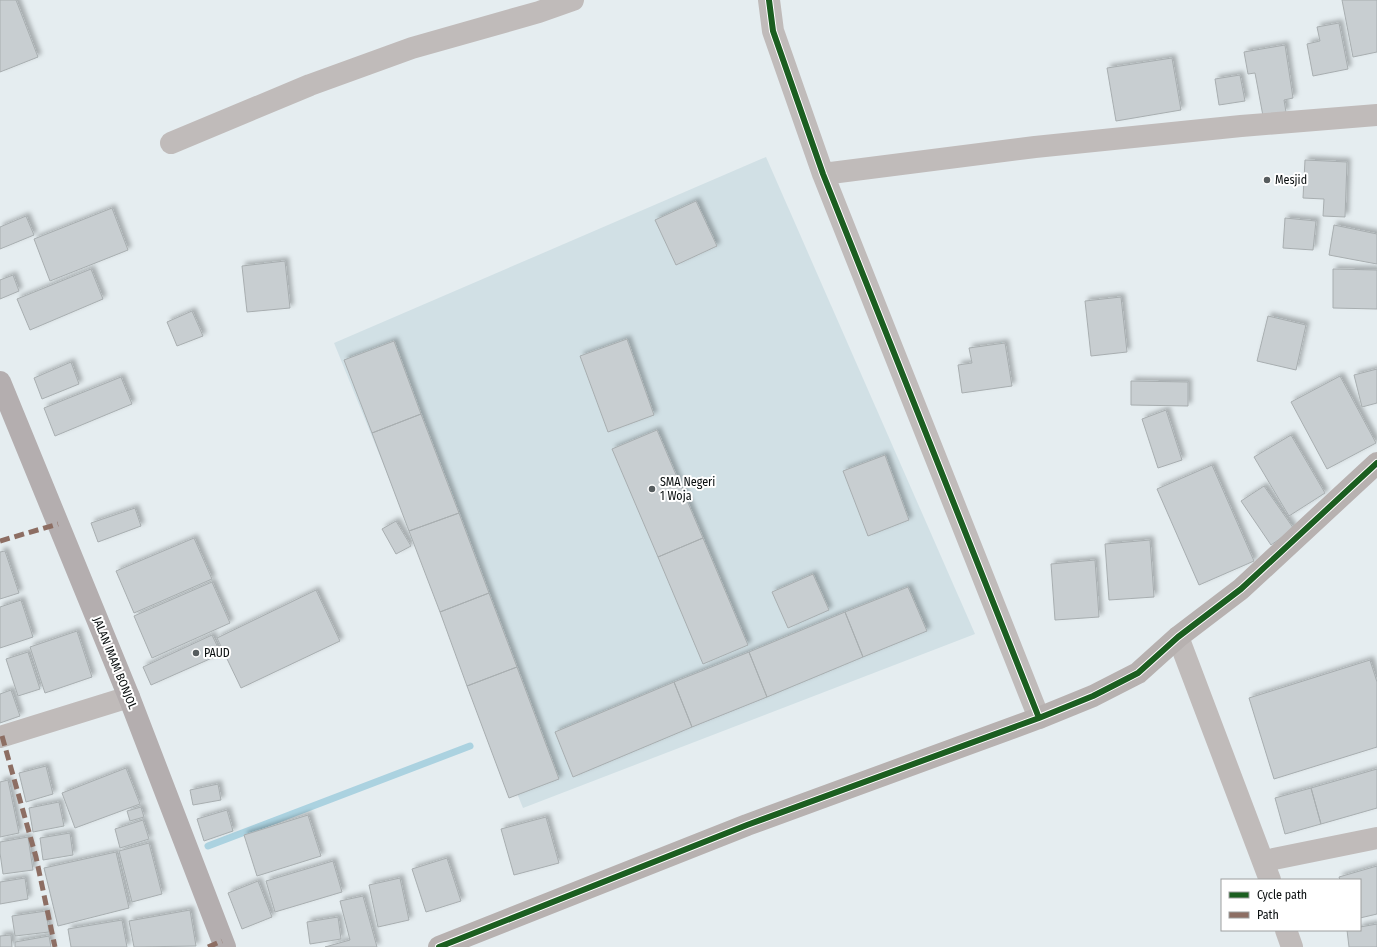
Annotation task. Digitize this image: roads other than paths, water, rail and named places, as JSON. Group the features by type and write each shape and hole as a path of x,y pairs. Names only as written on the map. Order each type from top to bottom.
{"highway":[{"name":"JALAN IMAM BONJOL","path":"0,382 129,698 225,947"}],"street":[{"path":"171,143 310,85 412,48 539,12 573,0"},
{"path":"770,0 773,30 823,174 1039,718"},
{"path":"823,174 1035,147 1241,126 1377,115"},
{"path":"438,947 747,825 1039,718 1093,696 1138,673 1178,637 1241,589 1377,464"},
{"path":"1178,637 1267,871 1377,838"},
{"path":"0,737 129,698"},
{"path":"1286,931 1292,947"}],"waterway":[{"path":"208,846 470,746"}],"place":[{"name":"Mesjid","path":"1267,180"},
{"name":"SMA Negeri 1 Woja","path":"652,489"},
{"name":"PAUD","path":"196,653"}]}
